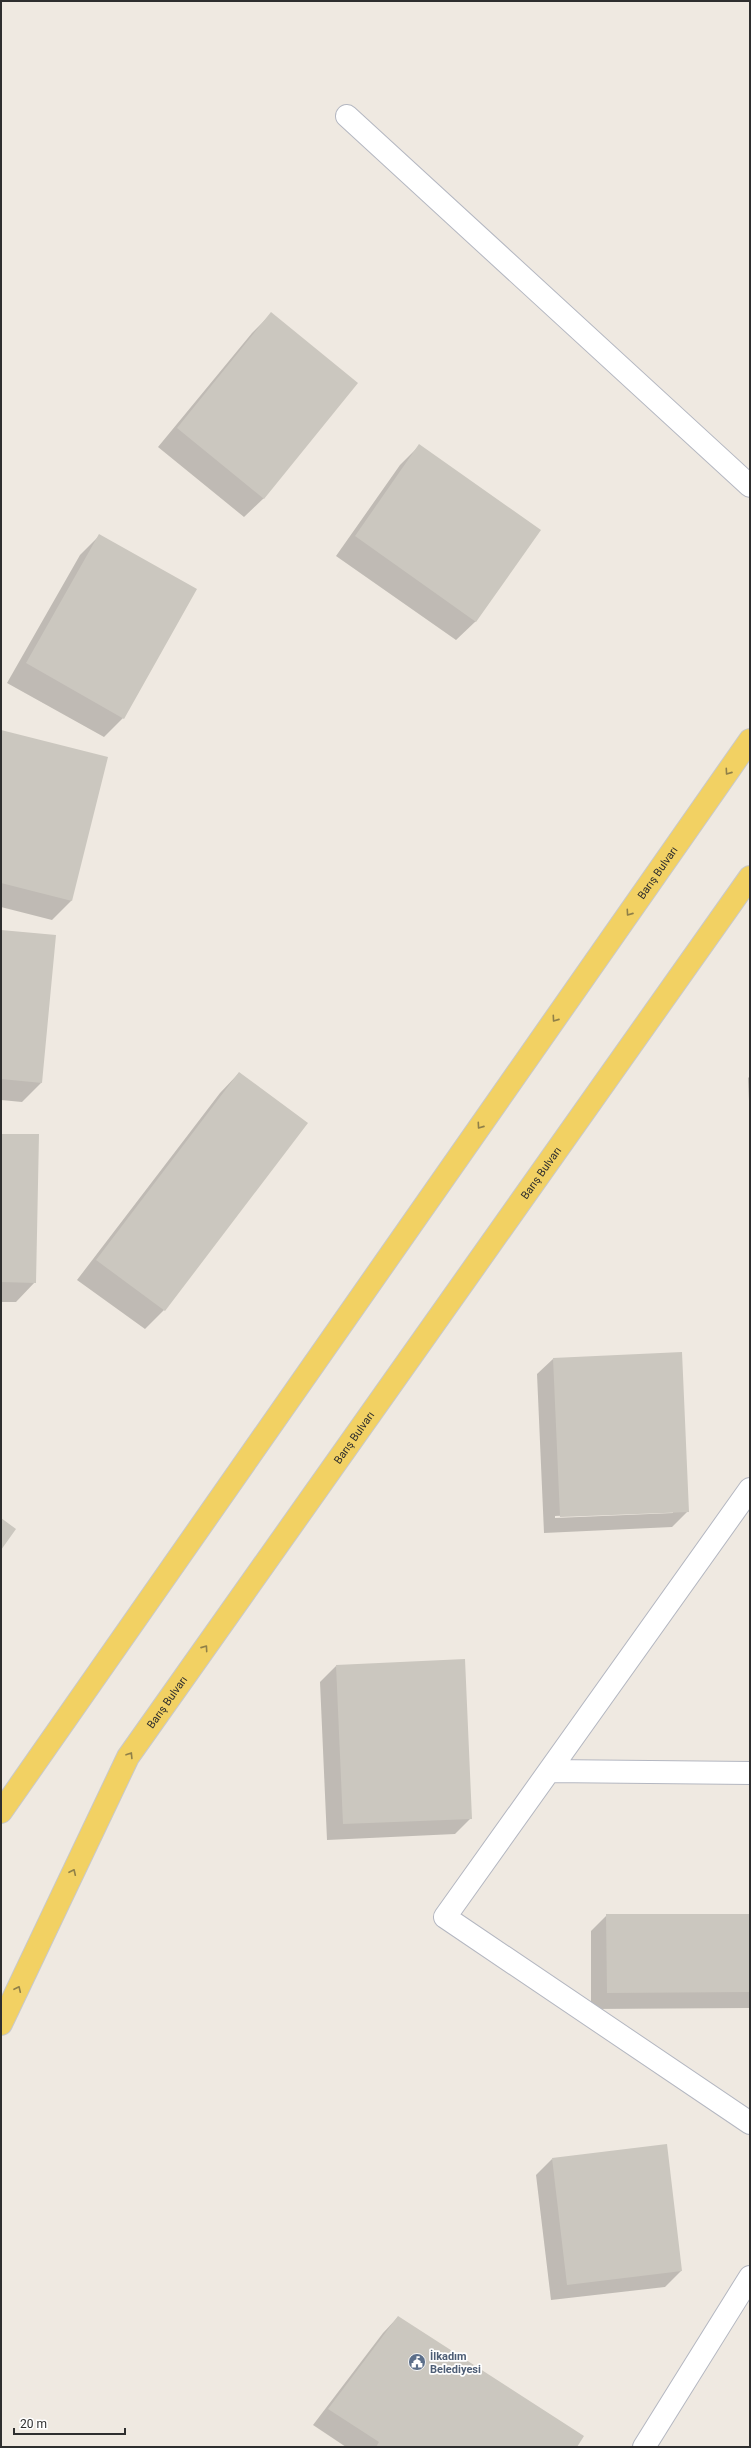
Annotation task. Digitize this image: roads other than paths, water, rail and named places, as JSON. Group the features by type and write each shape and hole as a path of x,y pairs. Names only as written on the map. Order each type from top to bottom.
{"main road":[{"name":"Barış Bulvarı","path":"1,1812 750,740"},
{"name":"Barış Bulvarı","path":"1,2024 128,1756 750,877"}],"street":[{"path":"347,116 750,486"},
{"path":"748,1496 445,1917 750,2123"},
{"path":"549,1771 750,1773"},
{"path":"644,2447 750,2277"}],"place":[{"name":"İlkadım Belediyesi","path":"417,2362"}]}
